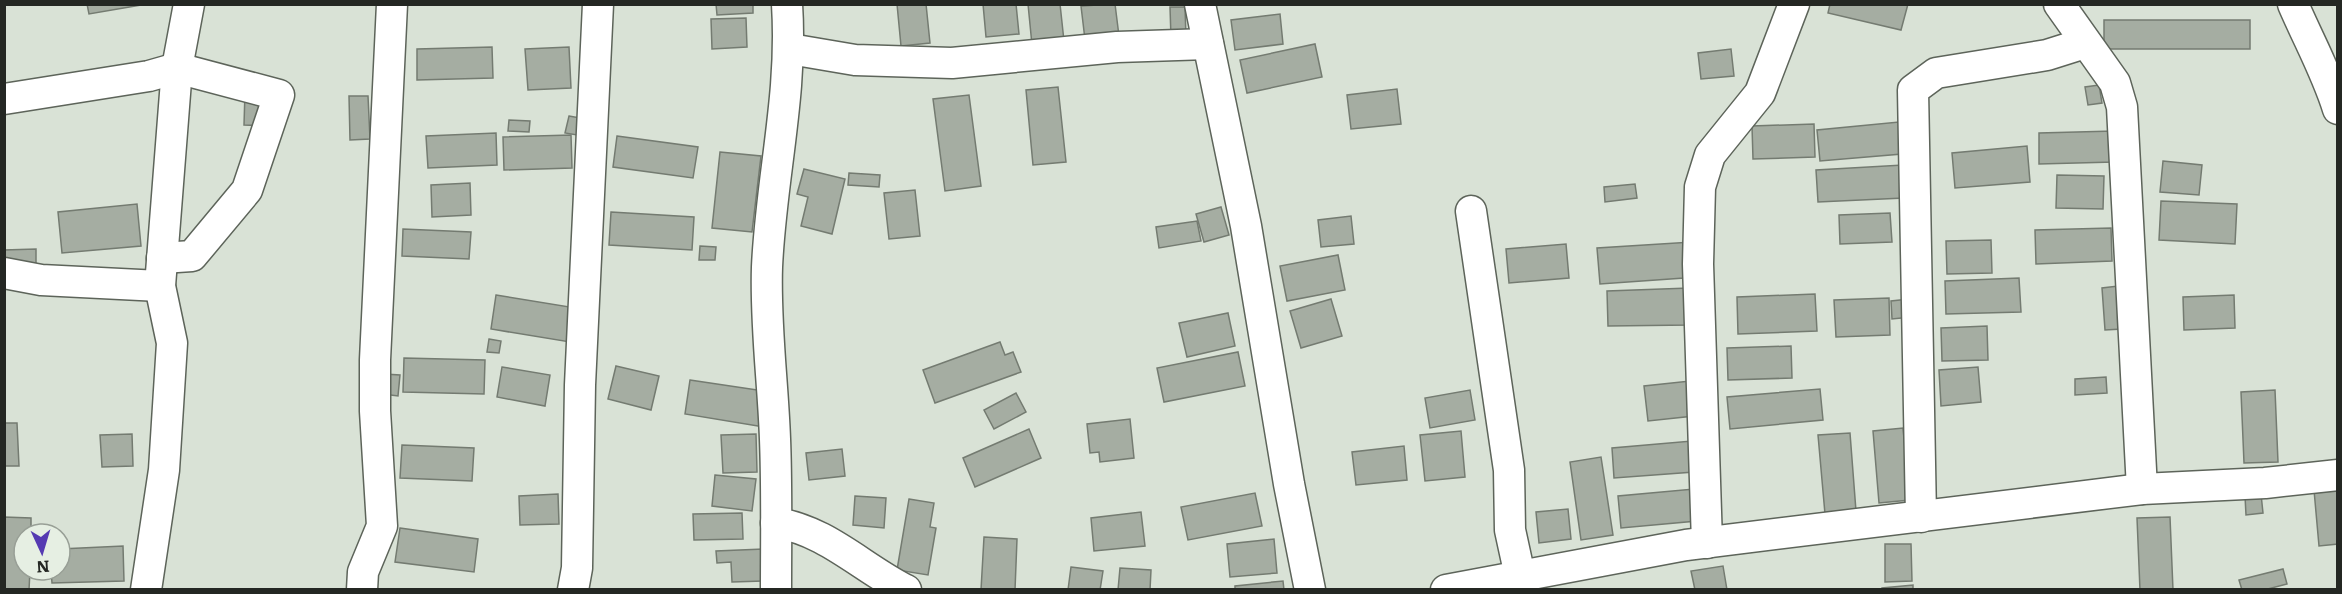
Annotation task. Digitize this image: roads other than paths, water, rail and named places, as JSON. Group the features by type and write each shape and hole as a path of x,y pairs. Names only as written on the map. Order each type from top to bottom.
{"street":[{"path":"146,590 164,470 172,343 161,272 177,68 189,4"},
{"path":"362,590 363,572 382,526 375,411 375,360 392,4"},
{"path":"573,590 577,568 580,385 598,4"},
{"path":"776,590 775,440 766,293 772,212 786,113 790,49 787,4"},
{"path":"1200,4 1246,226 1289,484 1310,590"},
{"path":"1707,543 1699,275 1700,187 1710,155 1760,93 1794,4"},
{"path":"2059,4 2115,83 2122,107 2142,489"},
{"path":"2294,4 2313,52 2330,84 2337,109"},
{"path":"1921,517 1913,90 1936,73 2047,55 2085,43"},
{"path":"790,49 855,60 952,63 1117,47 1208,44"},
{"path":"4,99 149,76 177,68 279,95 247,190 192,256 161,272 42,280 4,273"},
{"path":"1471,211 1509,470 1510,530 1520,576"},
{"path":"1446,590 1707,543 2142,489 2265,483 2337,475"},
{"path":"776,523 793,525 810,532 833,544 878,576 906,590"}]}
